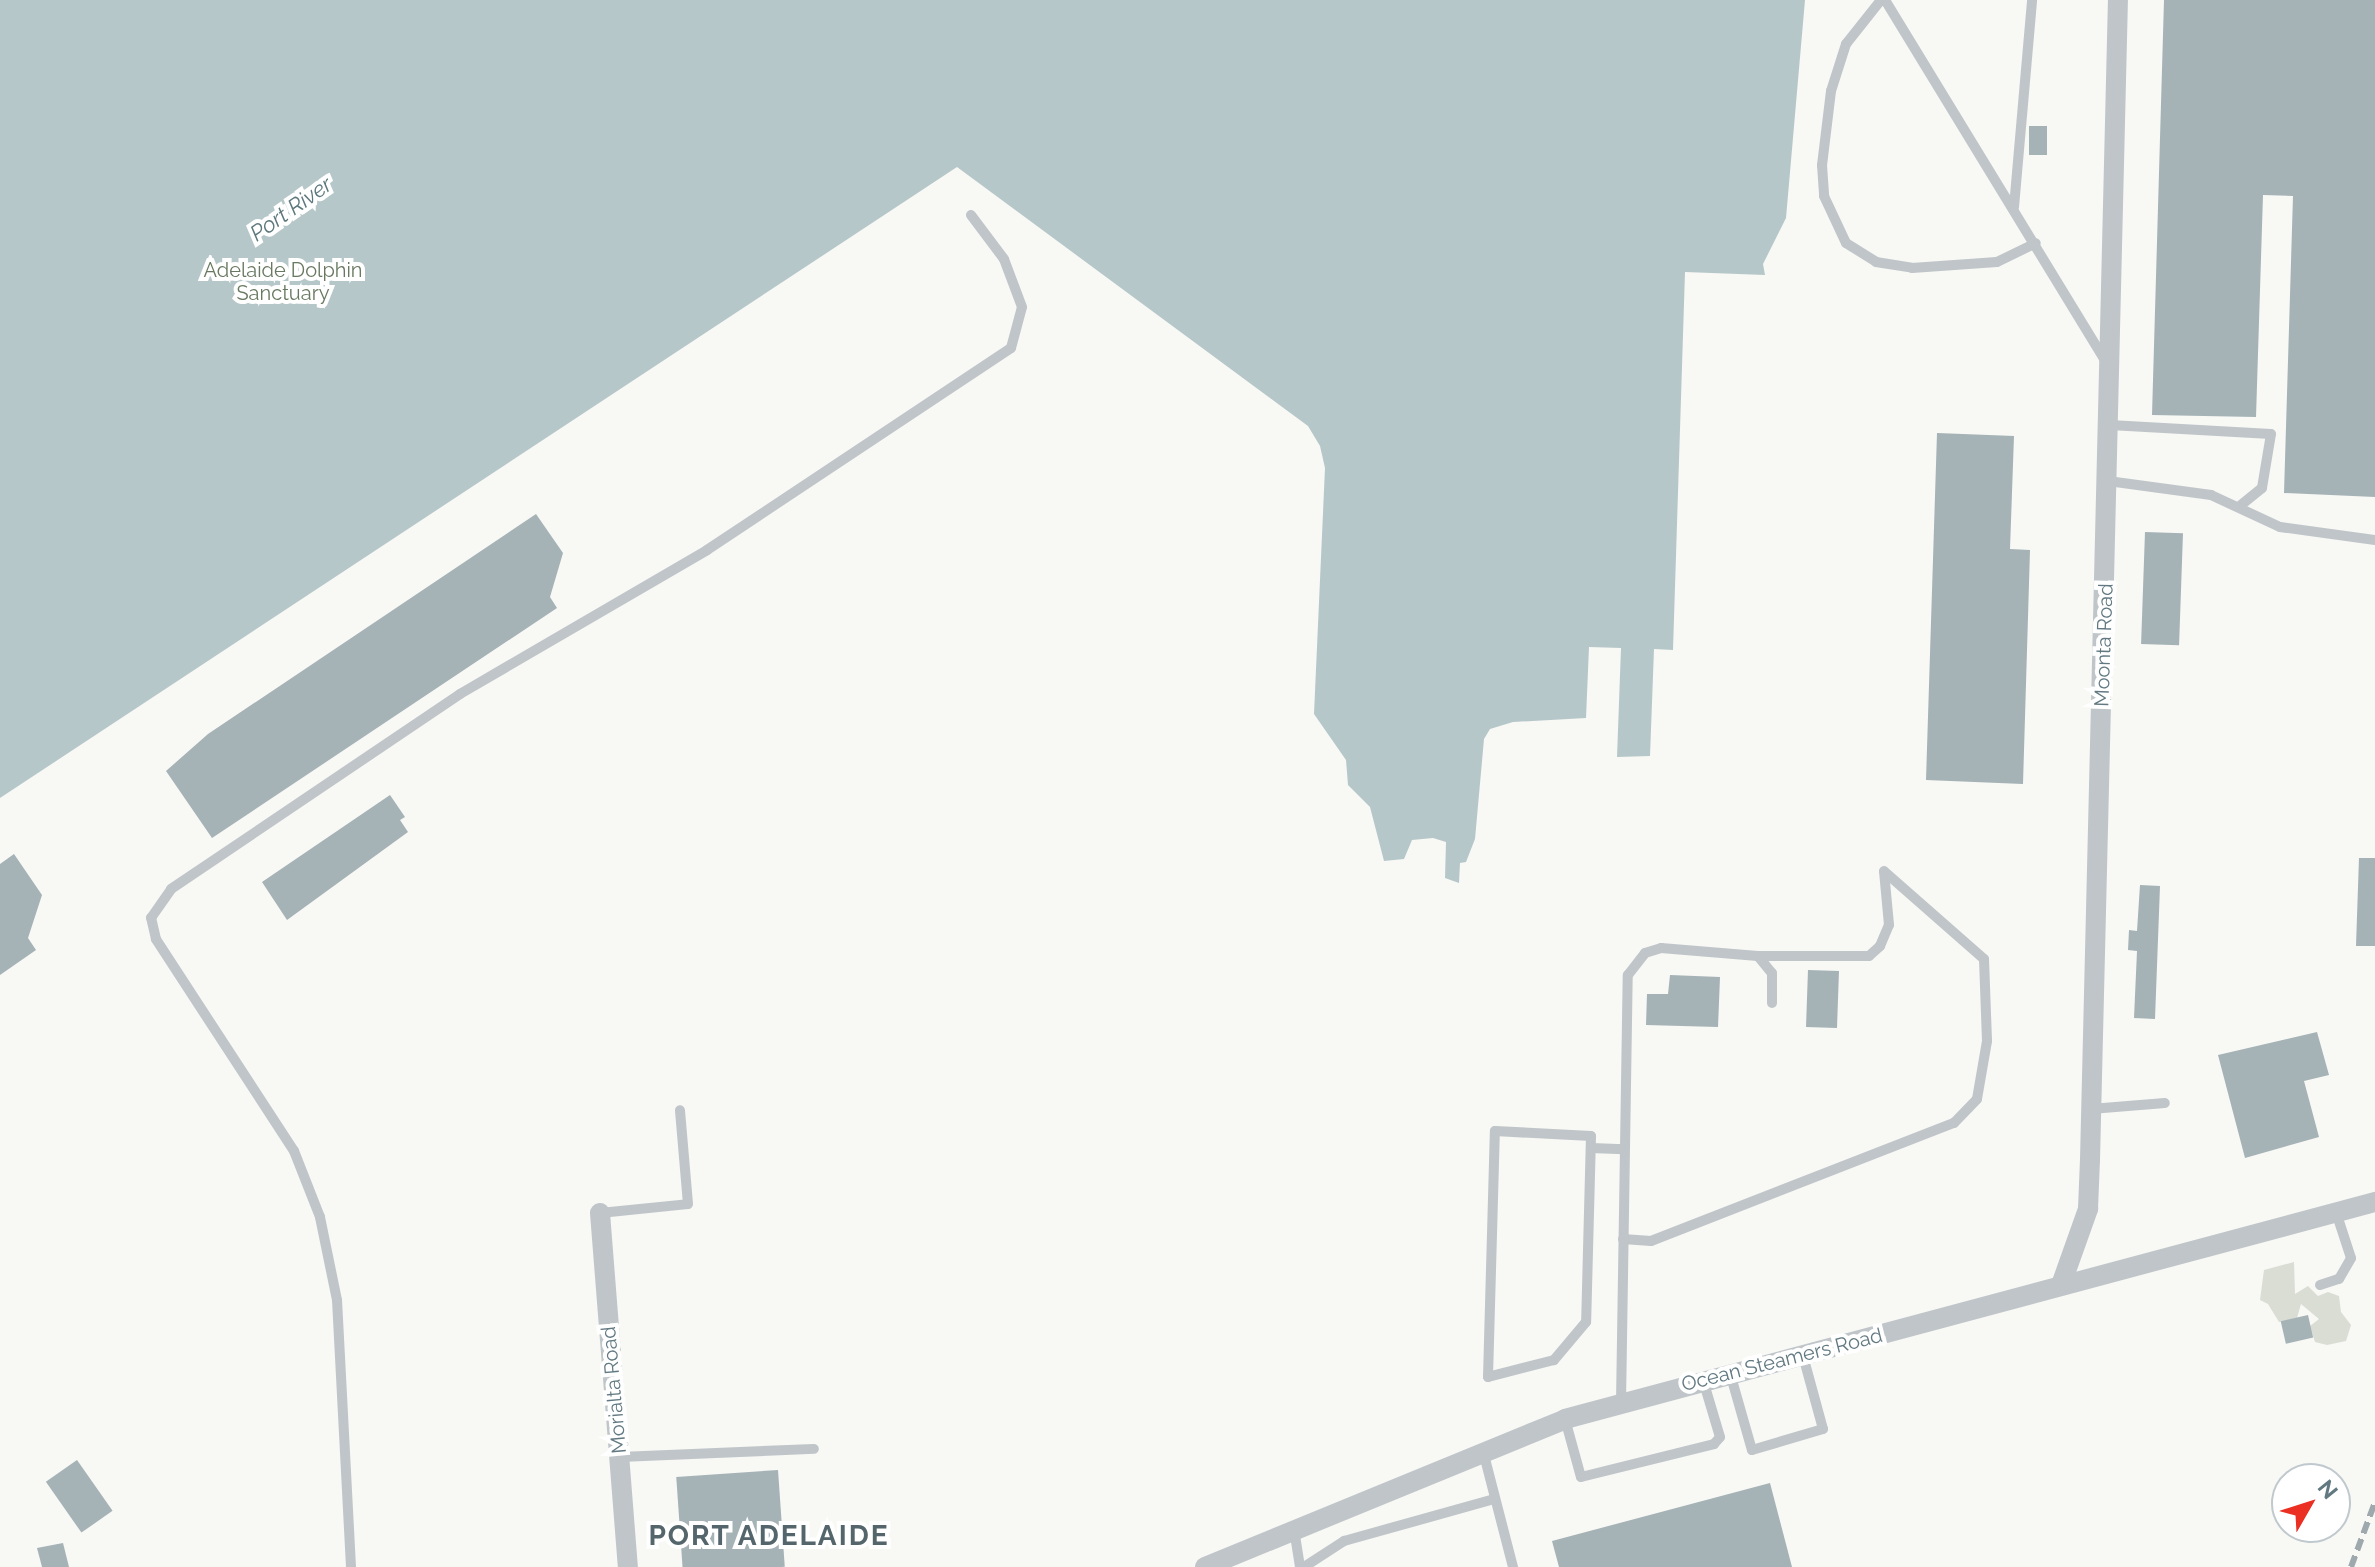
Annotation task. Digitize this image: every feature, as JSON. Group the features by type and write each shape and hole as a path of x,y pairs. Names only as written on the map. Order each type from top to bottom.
{"street":[{"name":"Moonta Road","path":"2061,1285 2088,1209 2110,425 2118,0"},
{"name":"Ocean Steamers Road","path":"1205,1567 1482,1449 1565,1419 1703,1379 1803,1356 2375,1202"},
{"name":"Morialta Road","path":"600,1213 628,1567"}],"lane":[{"path":"2036,243 1997,262 1925,268 1876,262 1846,243 1824,196 1822,165 1831,91 1846,44 1883,0 2014,207 2036,243 2111,371"},
{"path":"2014,207 2032,0"},
{"path":"351,1567 337,1300 320,1217 294,1151 156,939 151,918 171,889 460,694 707,550 1011,348 1022,307 1004,259 971,215"},
{"path":"2110,425 2271,434 2262,488 2241,505"},
{"path":"2108,481 2178,488 2241,505 2280,527 2375,540"},
{"path":"1621,1403 1624,1149 1627,988 1634,963 1661,948 1758,956 1869,956 1880,946 1889,925 1884,871 1984,959 1987,1041 1977,1099 1954,1123 1651,1241 1623,1239"},
{"path":"1758,956 1772,973 1772,1003"},
{"path":"2091,1109 2165,1103"},
{"path":"600,1213 688,1204 680,1110"},
{"path":"1495,1131 1591,1136 1591,1148 1586,1322 1554,1360 1488,1377 1495,1131"},
{"path":"1591,1148 1624,1149"},
{"path":"2320,1285 2339,1279 2351,1258 2336,1212"},
{"path":"1730,1373 1752,1450 1823,1429 1803,1356"},
{"path":"1565,1419 1581,1477 1714,1444 1720,1437 1703,1379"},
{"path":"620,1457 814,1449"},
{"path":"1482,1449 1513,1567"},
{"path":"1294,1527 1302,1567 1344,1541 1494,1499"}],"shaded area":[{"path":"2294,1262 2295,1294 2308,1286 2318,1296 2328,1292 2339,1296 2341,1312 2351,1325 2346,1341 2327,1345 2315,1342 2310,1326 2319,1319 2301,1304 2297,1318 2279,1322 2268,1304 2260,1300 2264,1270"}],"water":[{"name":"Port River","path":"0,0 1805,0 1786,218 1763,264 1765,275 1685,272 1673,650 1654,649 1650,756 1617,757 1621,648 1589,647 1586,718 1513,722 1490,729 1484,739 1475,839 1466,862 1460,863 1459,883 1445,878 1446,842 1433,838 1412,840 1404,859 1384,861 1370,807 1348,785 1346,760 1314,714 1325,468 1320,446 1308,426 957,167 0,798"}],"building":[{"path":"2164,0 2375,0 2375,497 2284,493 2293,196 2263,195 2256,417 2152,415"},
{"path":"2029,126 2047,126 2047,155 2029,155"},
{"path":"1937,433 2014,436 2010,549 2030,550 2023,784 1926,780"},
{"path":"536,514 563,553 550,597 557,608 212,838 166,771 208,734"},
{"path":"2145,532 2183,533 2179,645 2141,644"},
{"path":"390,795 405,817 400,820 408,832 287,920 262,882"},
{"path":"14,854 42,895 28,938 36,950 0,975 0,864"},
{"path":"2359,858 2375,858 2375,946 2356,946"},
{"path":"2140,885 2160,886 2155,1019 2134,1018 2137,951 2128,950 2129,930 2137,931"},
{"path":"1808,970 1839,971 1837,1028 1806,1027"},
{"path":"1670,975 1720,977 1718,1027 1646,1025 1647,994 1668,994"},
{"path":"2317,1032 2329,1075 2304,1081 2319,1137 2245,1158 2218,1055"},
{"path":"2308,1315 2313,1337 2286,1344 2281,1321"},
{"path":"77,1460 113,1511 81,1533 46,1482"},
{"path":"778,1470 785,1567 683,1567 676,1477"},
{"path":"1770,1483 1792,1567 1559,1567 1552,1541"},
{"path":"63,1543 69,1567 42,1567 37,1548"}],"railway":[{"path":"2351,1567 2375,1502"}],"district":[{"name":"PORT ADELAIDE","path":"769,1536"}],"park label":[{"name":"Adelaide Dolphin Sanctuary","path":"283,282"}]}
